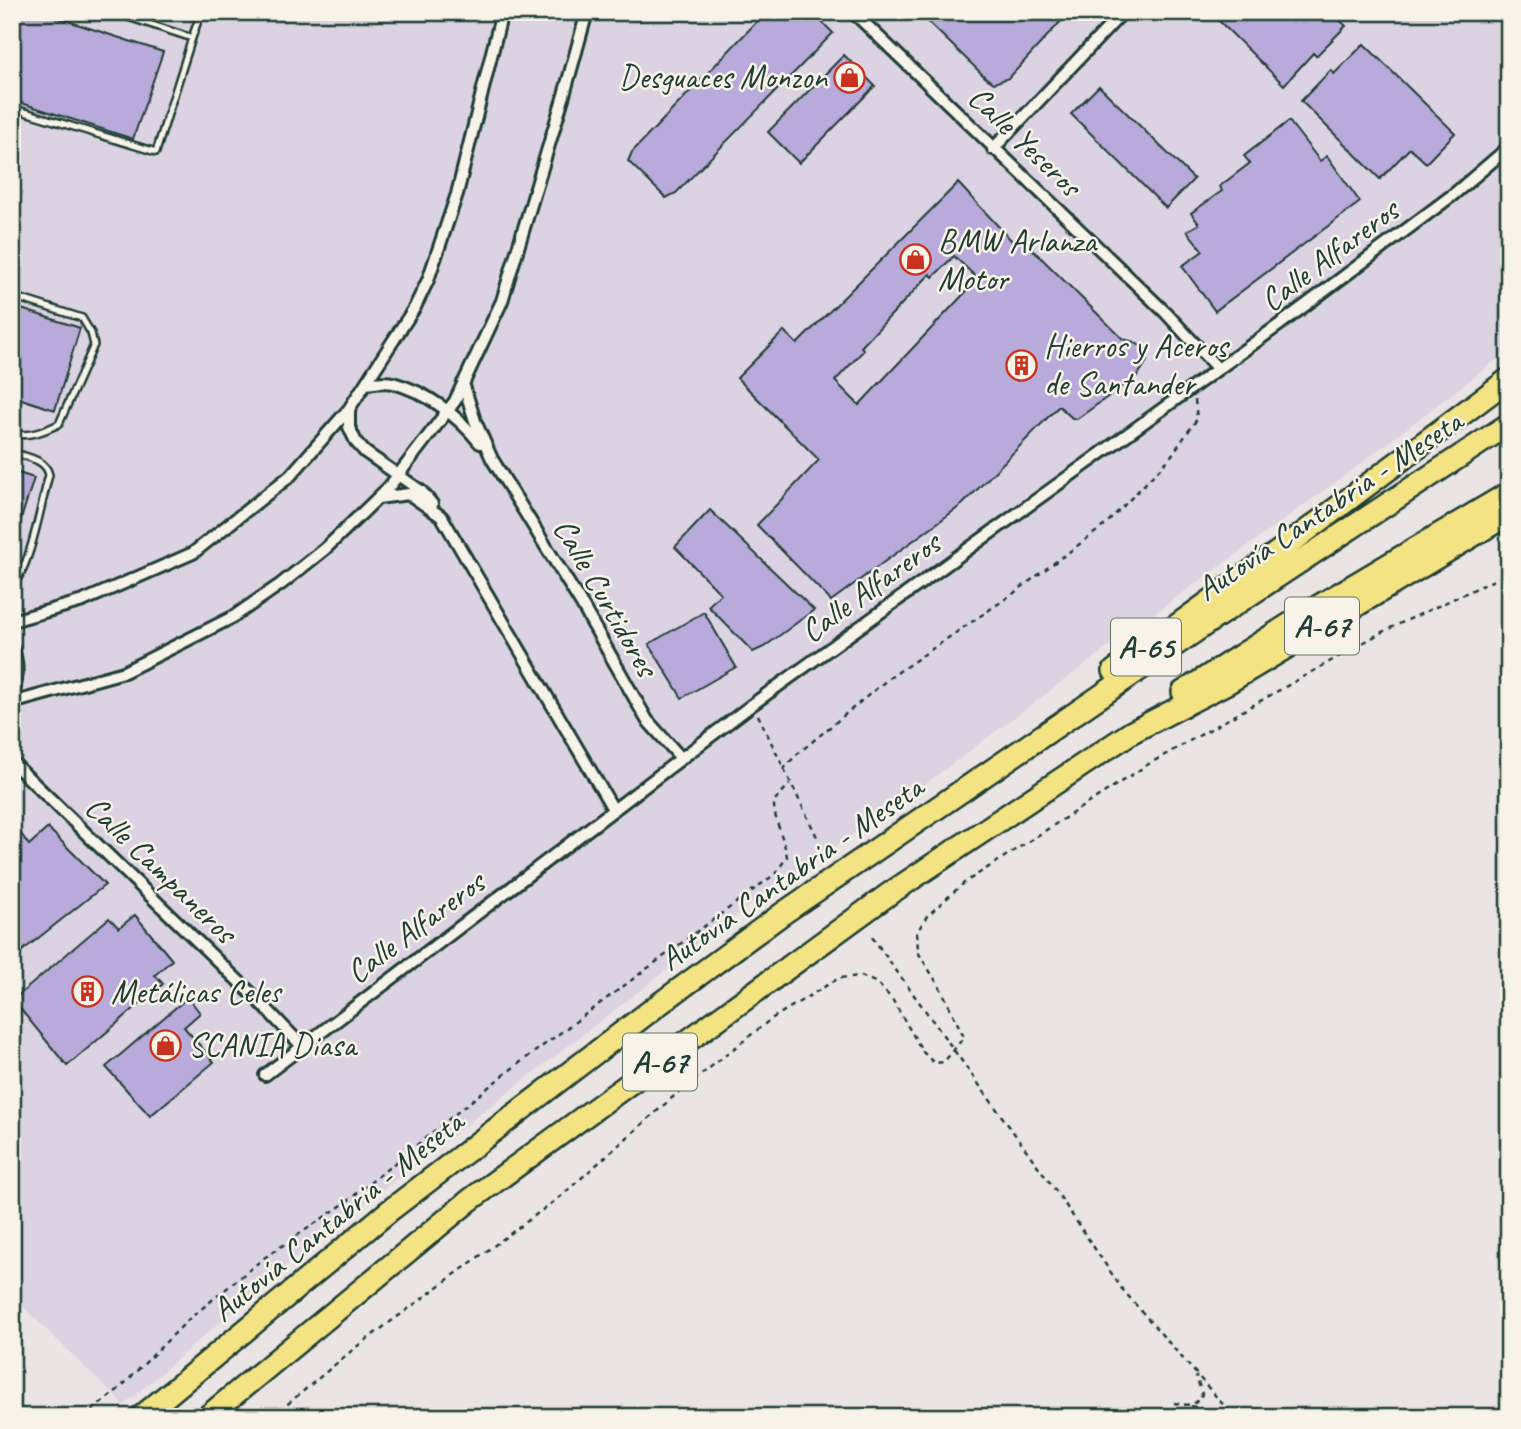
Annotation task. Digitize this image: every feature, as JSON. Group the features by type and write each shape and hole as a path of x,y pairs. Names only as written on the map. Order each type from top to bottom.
{"highway":[{"name":"A-65","path":"782,914 1293,541 1509,379"},
{"name":"Autovía Cantabria - Meseta","path":"141,1417 389,1211 658,1005 782,914 1216,617 1509,424"},
{"name":"A-65","path":"1132,732 1183,692 1312,610 1509,493"},
{"name":"A-67","path":"207,1417 470,1200 889,894 1132,732 1227,683 1509,514"}],"street":[{"path":"12,621 83,601 193,553 290,476 349,409 415,307 428,280 457,194 502,12"},
{"path":"12,648 17,680 12,702 124,672 233,617 281,584 326,549 399,475 447,411 502,301 587,12"},
{"name":"Calle Yeseros","path":"853,12 1166,313 1218,369"},
{"path":"993,149 1123,12"},
{"name":"Calle Alfareros","path":"265,1075 753,704 1218,369 1454,194 1509,147"},
{"name":"Calle Curtidores","path":"366,384 391,382 414,391 466,426 492,459 582,605 647,720 681,758"},
{"name":"Calle Curtidores","path":"463,383 475,421 492,459"},
{"path":"349,409 349,428 356,442 365,452 421,491 442,517 613,809"},
{"path":"378,498 409,494 442,517"},
{"name":"Calle Campaneros","path":"12,762 302,1046"}],"lane":[{"path":"113,12 192,38"},
{"path":"12,108 156,152 201,12"},
{"path":"12,296 82,318 91,333 94,345 59,424 42,432 22,436 12,433"},
{"path":"12,452 41,462 48,468 49,475 25,565 18,580 12,585"}],"path":[{"path":"783,770 795,756 888,679 1014,593 1105,525 1169,459 1197,419 1193,387"},
{"path":"272,1417 355,1348 560,1197 673,1097 771,1018 839,978 862,976 877,983 892,999 923,1052 934,1063 944,1062 964,1037 918,952 917,932 926,916 955,891 1147,765 1384,631 1509,573"},
{"path":"753,704 819,841"},
{"path":"84,1417 120,1388 189,1319 264,1258 345,1203 506,1073 775,873 787,857 784,837 774,812 774,801 790,784"},
{"path":"872,937 1056,1191 1122,1289 1234,1417"},
{"path":"1191,1406 1198,1402 1202,1394 1196,1373"},
{"path":"1174,1403 1229,1417"}],"shaded area":[{"path":"12,12 1509,12 1509,350 1351,471 928,782 745,909 298,1255 124,1405 12,1296"}],"building":[{"path":"12,12 40,12 163,52 133,139 12,100"},
{"path":"766,12 812,12 833,33 676,193 666,198 628,161 632,152"},
{"path":"918,12 1053,12 1062,20 1009,78 994,83"},
{"path":"1210,12 1332,12 1346,26 1316,56 1313,53 1284,85"},
{"path":"1364,44 1455,133 1426,163 1410,148 1380,179 1301,101 1331,70 1334,74"},
{"path":"844,55 875,86 799,163 768,132"},
{"path":"1099,86 1194,179 1166,208 1071,114"},
{"path":"1289,121 1320,161 1327,156 1360,202 1215,311 1182,266 1203,251 1187,231 1199,224 1191,213 1222,191 1220,186 1250,163 1244,156"},
{"path":"958,183 1013,242 1019,236 1123,339 1142,347 1147,361 1138,375 1077,419 1072,418 1059,406 963,504 831,601 757,525 819,460 737,378 784,331 797,344","holes":["954,256 978,279 859,405 835,381 864,350 861,347 930,274 933,277"]},
{"path":"12,306 80,328 55,410 12,396"},
{"path":"12,471 34,478 15,538 12,538"},
{"path":"710,510 814,610 764,647 753,652 708,606 721,594 675,547"},
{"path":"704,612 736,667 682,698 649,644"},
{"path":"12,821 29,845 48,828 105,885 12,959"},
{"name":"Metálicas Celes","path":"135,915 172,960 155,975 163,984 67,1066 13,1000 109,918 119,928"},
{"name":"SCANIA Diasa","path":"188,997 200,1013 184,1027 214,1062 150,1116 106,1067"}],"place":[{"name":"Desguaces Monzon","path":"850,77"},
{"name":"BMW Arlanza Motor","path":"915,260"},
{"name":"Hierros y Aceros de Santander","path":"1021,365"},
{"name":"Metálicas Celes","path":"88,992"},
{"name":"SCANIA Diasa","path":"165,1045"}]}
